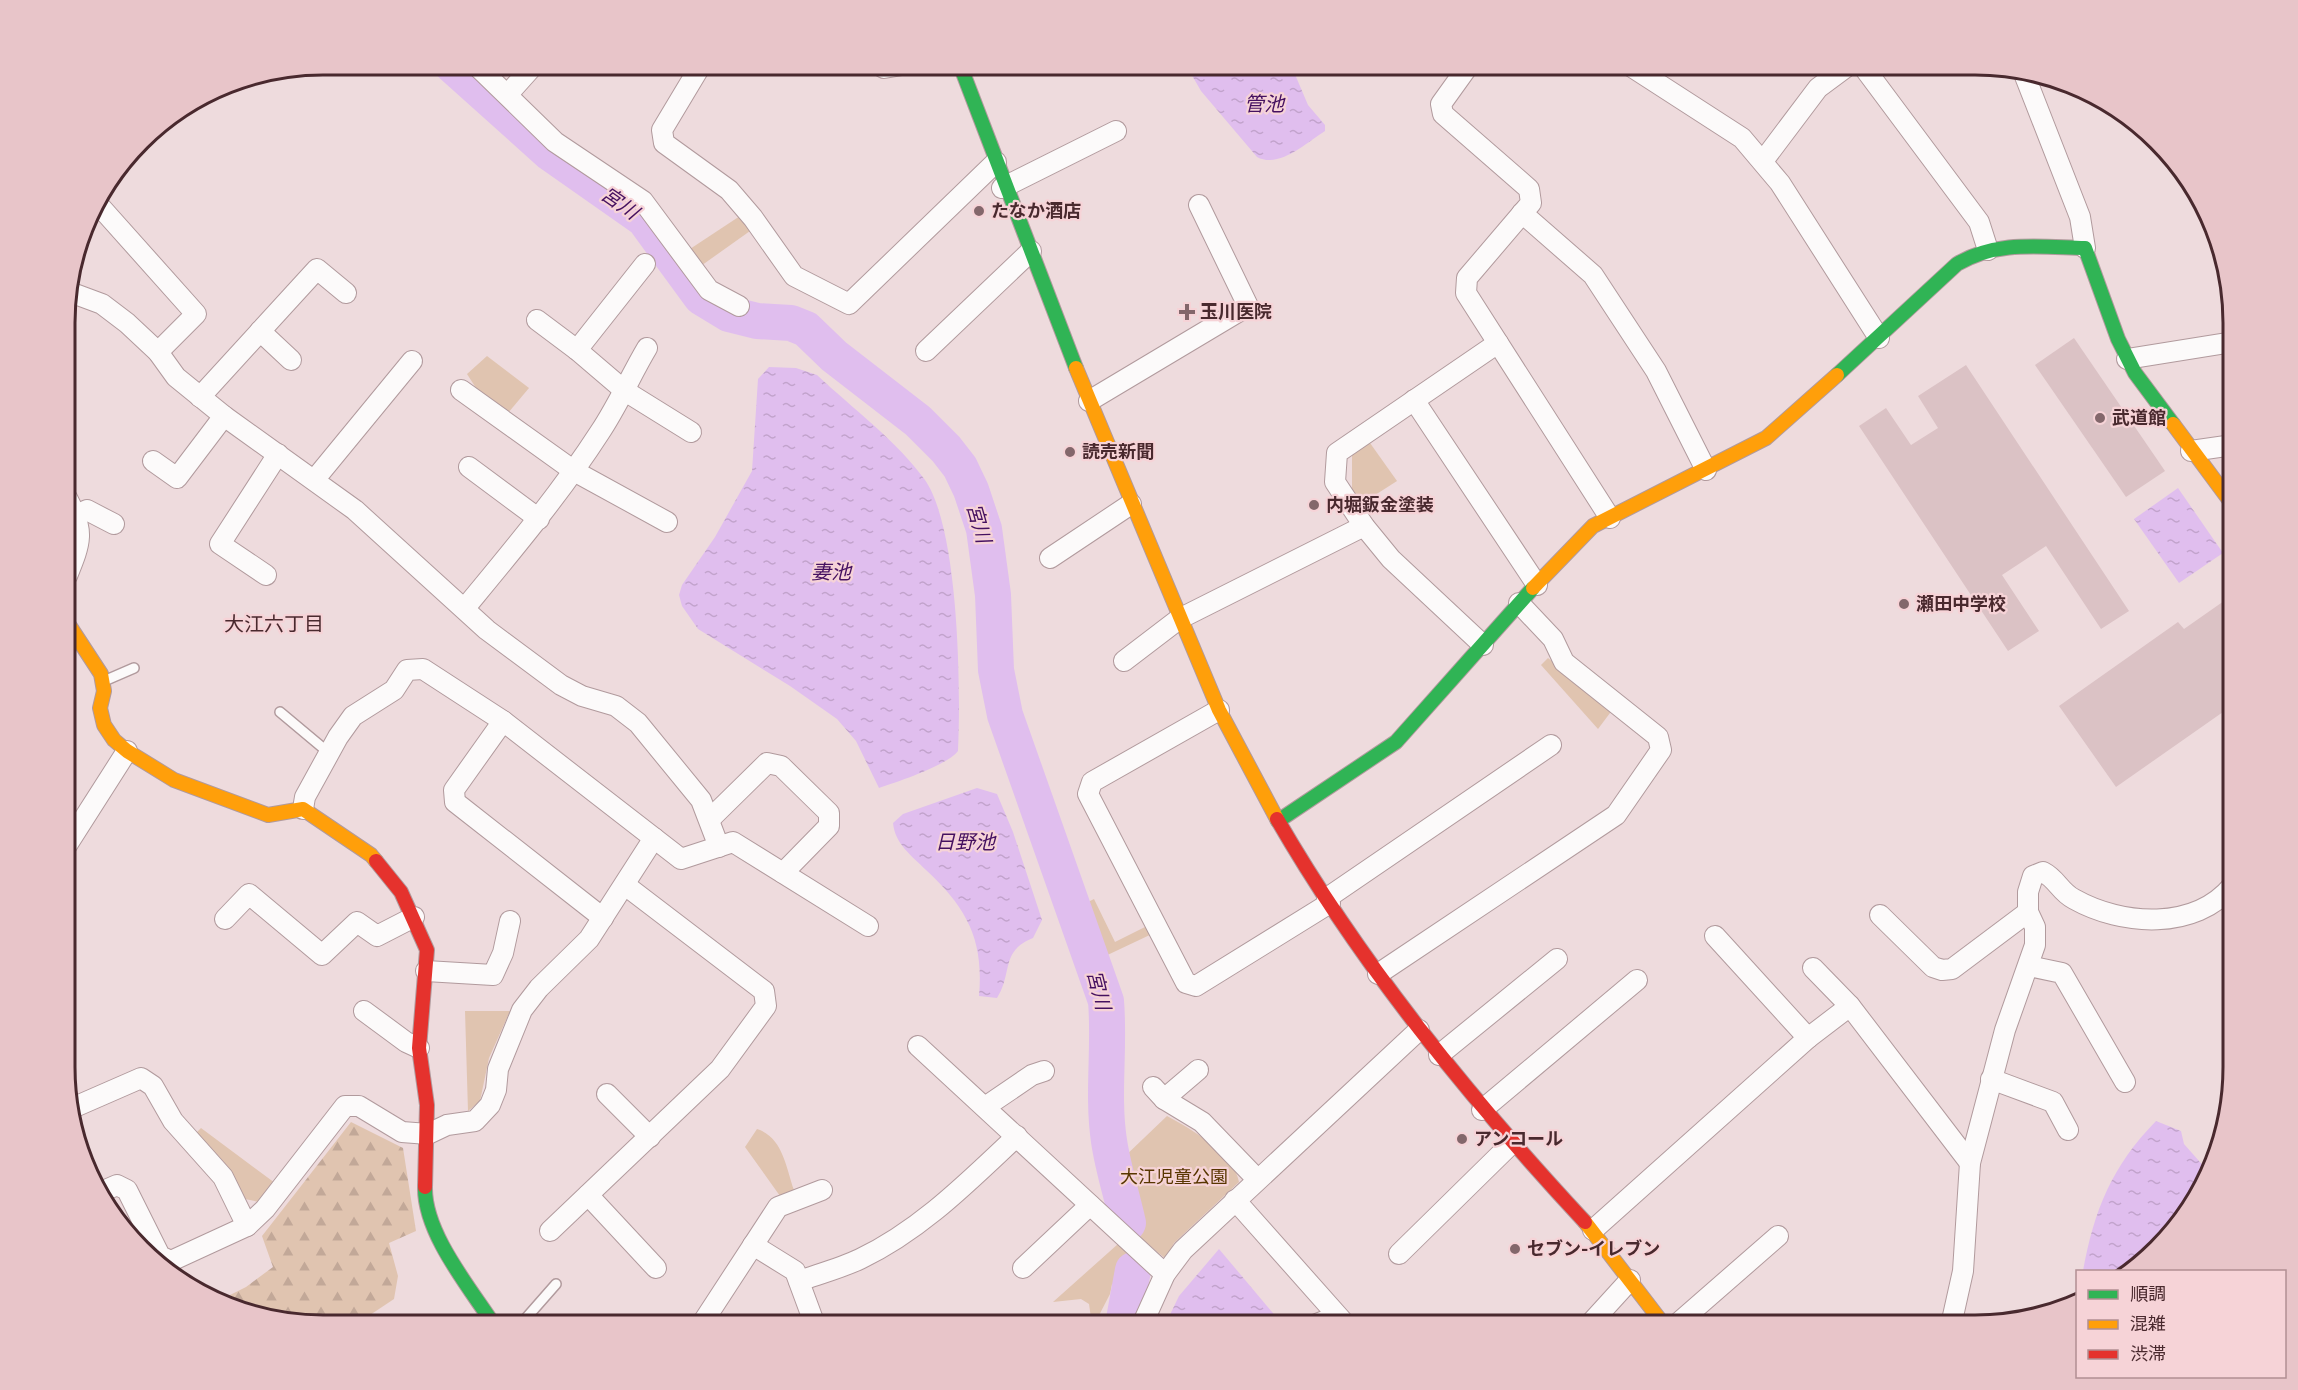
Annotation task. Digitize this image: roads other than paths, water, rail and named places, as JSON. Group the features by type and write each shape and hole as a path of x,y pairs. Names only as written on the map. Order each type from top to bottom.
{"street":[{"path":"488,75 555,142 643,201 709,290 739,306"},
{"path":"508,94 524,75"},
{"path":"694,75 662,130 664,143 729,190 753,218 794,276 849,304 996,162"},
{"path":"964,75 1004,187 1089,402 1179,619 1219,710 1278,821 1328,900 1419,1030 1482,1110 1593,1230 1656,1315"},
{"path":"1461,75 1441,104 1443,114 1529,189 1531,203 1467,278 1466,293 1610,518"},
{"path":"1646,75 1724,124 1742,138 1763,161 1880,338"},
{"path":"1763,161 1818,88 1835,75"},
{"path":"1870,75 1979,222 1988,250"},
{"path":"2027,81 2080,217 2085,248 2127,359 2191,451 2223,492"},
{"path":"1004,187 1116,131"},
{"path":"1089,402 1248,306 1199,205"},
{"path":"103,210 196,314 158,352"},
{"path":"1522,213 1593,275 1656,371 1706,470"},
{"path":"1278,821 1396,742 1519,603 1585,533 1766,438 1880,338 1957,264 1988,250 2006,246 2085,248"},
{"path":"926,351 1031,251"},
{"path":"577,350 645,264"},
{"path":"200,397 317,269 346,293"},
{"path":"77,295 102,304 127,323 158,352 176,377 224,416 315,479 355,510 487,630 561,685 582,696 616,706 638,723 683,774 701,800 719,847"},
{"path":"537,320 625,391 691,432"},
{"path":"260,331 291,360"},
{"path":"1483,645 1391,559 1364,526 1335,482 1337,453 1498,344"},
{"path":"2127,359 2223,344"},
{"path":"465,608 539,519 574,471 625,391 648,348"},
{"path":"315,479 412,361"},
{"path":"462,390 574,471 667,522"},
{"path":"1414,400 1537,585"},
{"path":"153,461 177,478 224,416"},
{"path":"2191,451 2223,446"},
{"path":"266,575 220,544 278,454"},
{"path":"469,467 539,519"},
{"path":"1050,558 1131,504"},
{"path":"75,507 87,510 114,524"},
{"path":"75,516 81,532 75,556"},
{"path":"1124,661 1179,619 1364,526"},
{"path":"1378,974 1616,815 1661,750 1658,737 1564,662 1553,639 1519,603"},
{"path":"75,635 100,674 104,691 100,708 104,725 114,740 127,751 174,780 268,815 303,809 371,855 401,892 414,917 427,951 419,1048 427,1105 425,1192 434,1227 450,1258 487,1315"},
{"path":"303,809 305,797 353,716 394,690 406,670 423,669 503,721 681,859 734,842 868,926"},
{"path":"1219,710 1092,782 1088,794 1186,983 1196,986 1328,900 1551,746"},
{"path":"503,721 454,790 454,802 603,918"},
{"path":"75,832 127,751"},
{"path":"710,819 767,763 781,766 829,813 829,826 783,873"},
{"path":"166,1258 171,1261 247,1226 265,1209 345,1106 359,1106 402,1132 428,1134 447,1125 475,1121 490,1105 507,1041 522,1010 539,988 589,939 654,837"},
{"path":"1953,1315 1963,1270 1970,1163 2005,1030 2035,945 2035,927 2028,912 2028,892 2033,876 2043,872 2054,878 2060,891 2075,900 2132,919 2157,920 2183,916 2209,906 2223,894"},
{"path":"550,1231 720,1069 766,1006 764,991 625,885"},
{"path":"225,919 249,894 322,956 357,922 377,936 414,917"},
{"path":"1881,915 1933,967 1942,970 1952,969 2028,912"},
{"path":"426,971 492,975 503,953 510,921"},
{"path":"1715,936 1808,1038"},
{"path":"1439,1055 1557,959"},
{"path":"2029,966 2062,973 2125,1082"},
{"path":"1814,968 1850,1006 1970,1163"},
{"path":"1482,1110 1637,980"},
{"path":"1593,1230 1808,1038 1850,1006"},
{"path":"364,1011 406,1042 419,1048"},
{"path":"1147,1315 1165,1274 1183,1250 1419,1030"},
{"path":"918,1046 1165,1274"},
{"path":"1198,1070 1159,1093 1202,1122 1257,1179"},
{"path":"985,1107 1032,1075 1044,1071"},
{"path":"78,1105 141,1078 153,1086 173,1121 223,1177 247,1226"},
{"path":"1991,1079 2053,1102 2068,1130"},
{"path":"607,1094 650,1137"},
{"path":"799,1281 860,1259 894,1239 943,1205 1017,1136"},
{"path":"1399,1254 1512,1143"},
{"path":"107,1189 117,1185 127,1190 158,1252"},
{"path":"707,1315 778,1207 822,1190"},
{"path":"588,1195 656,1268"},
{"path":"1235,1200 1337,1315"},
{"path":"1023,1268 1090,1205"},
{"path":"1687,1315 1778,1236"},
{"path":"753,1245 795,1271 811,1315"},
{"path":"1598,1315 1630,1280"}],"lane":[{"path":"102,682 134,668"},
{"path":"280,712 329,753"},
{"path":"529,1315 556,1284"}],"water":[{"name":"管池","path":"1192,75 1295,75 1308,105 1325,125 1325,131 1292,153 1274,160 1265,160 1257,157 1201,91"},
{"name":"妻池","path":"769,367 796,368 817,375 902,452 925,480 936,503 945,534 951,571 958,651 958,751 944,762 879,788 856,741 837,719 790,686 698,629 682,606 679,595 682,585 715,537 752,471 758,379"},
{"path":"2178,488 2223,553 2179,583 2134,519"},
{"name":"日野池","path":"977,788 997,794 1013,832 1042,920 1033,938 1023,943 1011,956 1002,989 997,998 979,996 979,958 970,926 952,898 901,843 893,823 903,814"},
{"path":"2156,1121 2181,1131 2184,1144 2203,1165 2190,1191 2172,1218 2139,1253 2117,1270 2083,1270 2093,1228 2107,1190 2116,1172"},
{"path":"1219,1249 1275,1315 1170,1315 1179,1296"}],"waterway":[{"name":"宮川","path":"463,75 550,153 644,219 701,297 729,314 757,321 791,323 806,329 834,356 918,421 960,467 971,490 984,529 993,595 996,670 1005,715 1106,1001 1107,1123 1113,1161 1128,1223"},
{"name":"宮川","path":"1125,1315 1133,1270"}],"place":[{"name":"たなか酒店","path":"979,211"},
{"name":"玉川医院","path":"1187,312"},
{"name":"武道館","path":"2100,418"},
{"name":"読売新聞","path":"1070,452"},
{"name":"内堀鈑金塗装","path":"1314,505"},
{"name":"瀬田中学校","path":"1904,604"},
{"name":"アンコール","path":"1462,1139"},
{"name":"セブン-イレブン","path":"1515,1249"}],"district":[{"name":"大江六丁目","path":"274,624"}],"park label":[{"name":"大江児童公園","path":"1174,1177"}]}
